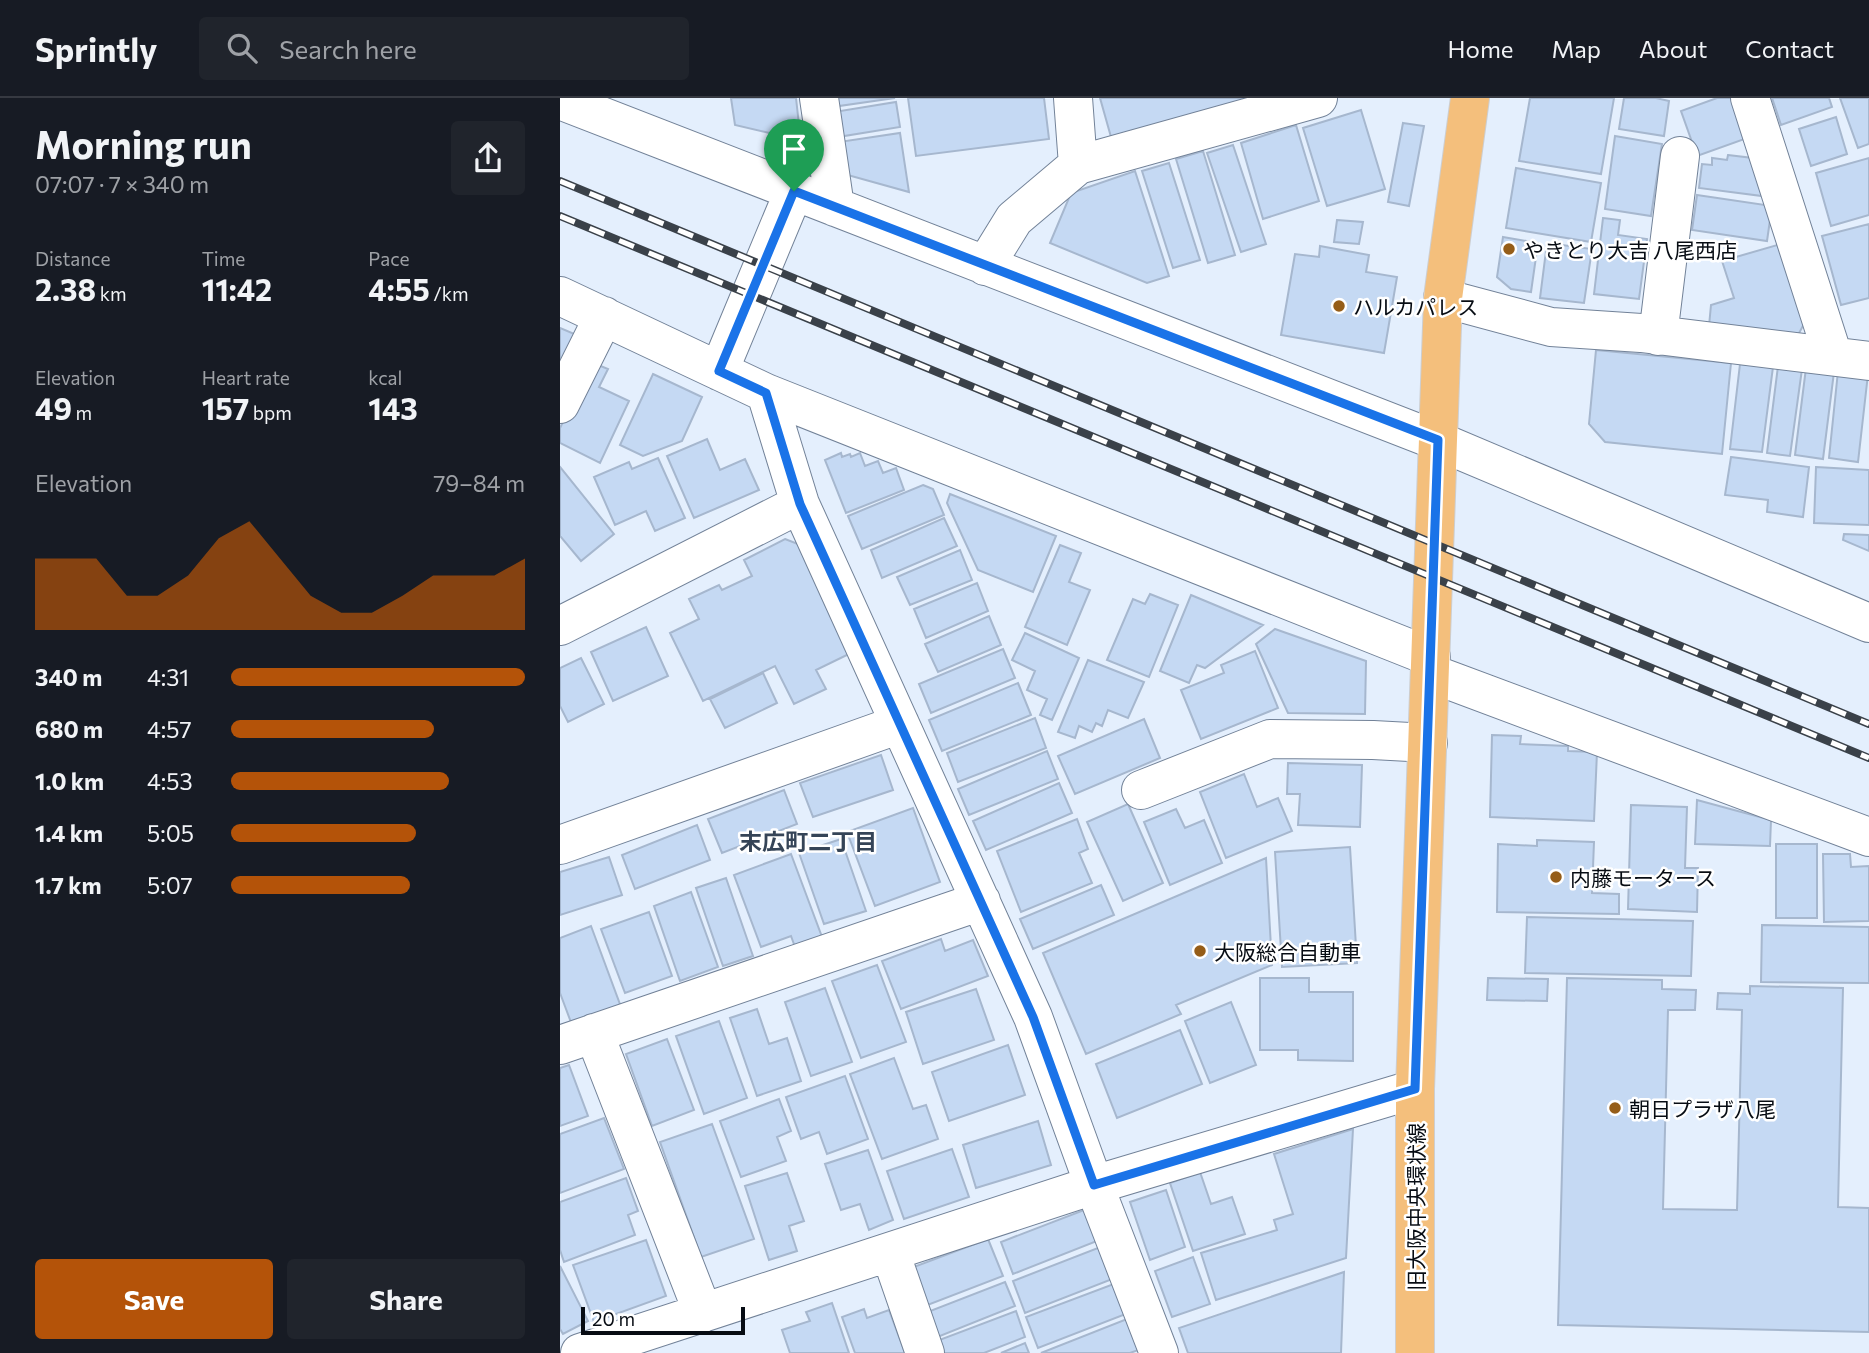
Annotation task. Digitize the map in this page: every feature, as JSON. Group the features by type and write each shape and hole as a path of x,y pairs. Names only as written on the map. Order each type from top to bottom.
{"main road":[{"name":"旧大阪中央環状線","path":"1415,1353 1415,1089 1443,298 1470,98"}],"street":[{"path":"819,98 835,207"},
{"path":"1073,98 1079,165"},
{"path":"985,265 1014,219 1079,165 1318,98"},
{"path":"1443,298 1551,327 1851,358 1751,98"},
{"path":"560,100 1438,440 1869,623"},
{"path":"1658,336 1680,156"},
{"path":"719,371 794,191"},
{"path":"560,296 766,393 1430,665 1869,837"},
{"path":"560,404 604,316"},
{"path":"766,393 800,504 1033,1017 1159,1353"},
{"path":"560,626 800,504"},
{"path":"560,845 900,724"},
{"path":"1141,790 1270,739 1428,743"},
{"path":"703,1313 577,1039 981,901"},
{"path":"596,1351 703,1313 1094,1185 1415,1089"},
{"path":"890,1251 925,1353"}],"building":[{"path":"731,98 796,98 800,134 782,136 735,125"},
{"path":"831,98 895,98 832,107"},
{"path":"908,98 1044,98 1049,139 916,156"},
{"path":"1100,98 1258,98 1111,137"},
{"path":"1530,98 1614,98 1601,174 1519,161"},
{"path":"1624,98 1656,98 1669,101 1664,136 1619,129"},
{"path":"1717,98 1739,98 1753,136 1697,156 1681,111"},
{"path":"1772,98 1829,98 1832,107 1781,125"},
{"path":"1840,98 1869,98 1869,144 1858,148"},
{"path":"896,102 900,127 838,137 834,112"},
{"path":"1361,110 1385,189 1327,206 1303,128"},
{"path":"1836,117 1847,154 1811,166 1799,129"},
{"path":"1403,123 1424,126 1409,206 1388,202"},
{"path":"1296,125 1319,201 1263,219 1241,143"},
{"path":"900,133 909,192 844,174 839,142"},
{"path":"1615,136 1662,144 1651,216 1605,209"},
{"path":"1233,145 1266,244 1241,252 1207,153"},
{"path":"1203,151 1235,255 1208,263 1176,159"},
{"path":"1728,155 1761,159 1762,196 1699,188 1702,164 1712,165 1712,158 1727,160"},
{"path":"1869,158 1869,215 1831,226 1816,173"},
{"path":"1169,163 1200,260 1173,268 1142,171"},
{"path":"1516,168 1601,183 1591,242 1506,228"},
{"path":"1135,171 1169,276 1147,283 1050,243 1071,193"},
{"path":"1697,195 1772,206 1767,241 1692,230"},
{"path":"1603,218 1620,220 1618,235 1647,239 1639,299 1594,294"},
{"path":"1337,220 1363,222 1359,244 1334,242"},
{"path":"1869,224 1869,298 1841,305 1822,236"},
{"path":"1503,237 1538,243 1531,292 1511,289 1497,277"},
{"path":"1547,243 1592,249 1584,303 1540,298"},
{"path":"1781,244 1804,324 1798,335 1709,326 1711,305 1734,298 1722,261"},
{"name":"ハルカパレス","path":"1320,246 1369,255 1366,272 1397,277 1384,353 1281,335 1295,254 1319,257"},
{"path":"560,328 579,336 560,374"},
{"path":"1596,350 1731,363 1722,454 1605,442 1589,424"},
{"path":"591,362 608,369 599,387 629,401 600,463 560,443 560,428"},
{"path":"1740,364 1773,367 1762,452 1730,449"},
{"path":"1778,366 1802,369 1790,456 1767,453"},
{"path":"1806,368 1834,372 1823,459 1795,455"},
{"path":"1838,371 1868,374 1858,462 1829,458"},
{"path":"653,374 702,397 682,441 643,456 620,445"},
{"path":"707,439 720,470 745,459 759,490 694,518 667,456"},
{"path":"841,453 842,457 850,454 851,457 860,453 865,466 878,461 883,473 896,468 904,490 846,513 825,460"},
{"path":"1731,457 1809,467 1803,517 1767,512 1768,500 1725,495"},
{"path":"658,458 685,518 655,531 646,511 615,525 594,477 629,462 632,469"},
{"path":"560,467 614,534 581,561 560,536"},
{"path":"1816,467 1869,470 1869,525 1814,523"},
{"path":"923,485 933,489 944,515 862,549 848,516"},
{"path":"950,494 1056,536 1033,592 978,570 947,503"},
{"path":"944,518 957,546 882,578 871,550"},
{"path":"1844,534 1869,535 1869,551 1843,540"},
{"path":"785,539 798,544 851,653 816,670 826,689 794,704 775,666 703,701 670,633 699,619 689,599 719,585 722,590 752,576 744,560"},
{"path":"1060,545 1081,553 1069,582 1090,590 1067,645 1025,627"},
{"path":"960,550 972,580 910,605 897,577"},
{"path":"977,583 988,611 926,638 914,609"},
{"path":"1150,594 1178,605 1149,677 1107,660 1133,599 1145,604"},
{"path":"1191,595 1263,625 1205,668 1197,665 1189,683 1160,671"},
{"path":"989,616 1001,645 938,672 925,644"},
{"path":"646,627 668,676 613,701 591,652"},
{"path":"1275,629 1366,661 1365,714 1288,713 1256,644"},
{"path":"1025,633 1079,658 1052,720 1040,715 1047,699 1027,690 1035,671 1012,660"},
{"path":"1003,649 1015,678 931,713 919,684"},
{"path":"1255,651 1278,708 1201,739 1181,690 1224,673 1221,665"},
{"path":"581,658 604,704 568,722 560,706 560,668"},
{"path":"1088,660 1144,682 1128,718 1108,710 1102,726 1096,723 1092,732 1079,726 1075,738 1058,732"},
{"path":"763,673 777,703 725,728 710,699"},
{"path":"1018,683 1031,715 942,751 929,720"},
{"path":"1035,718 1046,748 958,782 947,753"},
{"path":"1144,719 1160,758 1075,794 1058,756"},
{"path":"1492,735 1521,736 1520,744 1568,746 1568,751 1597,752 1594,821 1490,817"},
{"path":"1047,751 1058,779 969,815 958,789"},
{"path":"881,755 893,790 813,817 800,783"},
{"path":"1288,763 1362,765 1360,827 1298,825 1300,794 1287,794"},
{"path":"1244,774 1257,807 1278,798 1292,831 1226,858 1200,792"},
{"path":"1059,783 1072,813 986,850 973,821"},
{"path":"784,790 797,824 722,853 708,819"},
{"path":"1697,800 1771,820 1770,846 1695,844"},
{"path":"1128,804 1163,883 1123,901 1087,822"},
{"path":"1631,805 1687,807 1685,868 1698,868 1697,912 1628,909"},
{"path":"913,808 940,882 875,906 847,832"},
{"path":"1176,809 1185,828 1204,820 1222,863 1170,885 1144,822"},
{"path":"1077,819 1088,849 1079,853 1092,883 1021,912 997,851"},
{"path":"697,825 710,860 635,889 622,855"},
{"path":"841,839 866,911 824,924 799,853"},
{"path":"1537,840 1594,842 1592,893 1619,894 1619,914 1497,912 1498,844 1537,846"},
{"path":"1776,844 1817,844 1817,918 1776,918"},
{"path":"1350,847 1357,963 1282,967 1275,852"},
{"path":"791,854 822,937 795,947 791,936 761,947 734,875"},
{"path":"1823,854 1850,854 1851,867 1869,866 1869,921 1824,922"},
{"path":"609,857 622,895 560,915 560,872"},
{"path":"1266,858 1272,965 1176,1005 1181,1014 1086,1054 1043,953"},
{"path":"726,878 753,956 723,966 696,888"},
{"path":"1101,885 1114,915 1033,949 1020,919"},
{"path":"691,892 718,967 680,981 654,906"},
{"path":"649,912 672,976 625,993 601,929"},
{"path":"1527,917 1693,921 1691,976 1525,973"},
{"path":"1762,925 1869,927 1869,983 1761,982"},
{"path":"591,926 621,1007 572,1025 560,993 560,938"},
{"path":"941,939 945,951 973,940 988,976 901,1009 882,961"},
{"path":"877,965 906,1042 861,1058 832,981"},
{"path":"1260,978 1309,978 1309,992 1353,992 1353,1061 1298,1060 1298,1050 1260,1050"},
{"path":"1488,978 1548,979 1547,1001 1487,1000"},
{"name":"朝日プラザ八尾","path":"1567,978 1662,980 1662,989 1696,990 1695,1010 1668,1010 1663,1209 1737,1210 1742,1010 1717,1009 1718,993 1750,994 1750,986 1843,988 1838,1207 1869,1208 1869,1332 1558,1325"},
{"path":"825,988 852,1062 811,1076 785,1002"},
{"path":"976,989 994,1040 923,1064 906,1012"},
{"path":"1231,1002 1256,1065 1210,1083 1185,1021"},
{"path":"757,1009 769,1044 787,1038 801,1081 757,1096 730,1018"},
{"path":"719,1021 747,1098 704,1114 676,1036"},
{"path":"1180,1030 1202,1084 1117,1118 1096,1064"},
{"path":"667,1039 694,1110 652,1126 626,1054"},
{"path":"1008,1045 1025,1095 949,1121 932,1072"},
{"path":"894,1058 913,1109 926,1105 938,1139 882,1159 850,1074"},
{"path":"569,1065 588,1116 560,1126 560,1068"},
{"path":"845,1076 868,1139 827,1154 819,1132 801,1139 786,1097"},
{"path":"779,1099 791,1131 777,1137 786,1161 741,1177 720,1121"},
{"path":"604,1118 624,1169 560,1193 560,1134"},
{"path":"1038,1121 1051,1165 976,1188 963,1145"},
{"path":"712,1124 754,1239 701,1257 660,1142"},
{"path":"1353,1129 1346,1258 1216,1300 1201,1253 1277,1230 1274,1220 1293,1214 1274,1154"},
{"path":"952,1149 969,1197 904,1219 887,1171"},
{"path":"868,1150 893,1220 869,1230 860,1204 841,1210 825,1164"},
{"path":"1200,1172 1211,1204 1232,1197 1245,1234 1193,1251 1170,1183"},
{"path":"787,1173 804,1221 789,1226 797,1251 769,1260 745,1186"},
{"path":"626,1178 638,1211 628,1215 635,1235 564,1262 560,1250 560,1202"},
{"path":"1166,1190 1185,1247 1150,1260 1130,1202"},
{"path":"1084,1210 1097,1241 1013,1274 1001,1242"},
{"path":"988,1239 1003,1276 925,1306 911,1268"},
{"path":"646,1240 666,1296 594,1322 573,1265"},
{"path":"1103,1246 1115,1278 1025,1313 1013,1281"},
{"path":"1193,1257 1210,1304 1172,1317 1155,1271"},
{"path":"560,1266 588,1321 563,1334 560,1329"},
{"path":"1344,1272 1341,1353 1188,1353 1179,1328"},
{"path":"1005,1282 1015,1306 935,1338 925,1313"},
{"path":"1119,1282 1131,1312 1038,1348 1026,1317"},
{"path":"832,1303 849,1353 790,1353 782,1330 810,1321 806,1312"},
{"path":"864,1309 867,1318 889,1310 905,1353 855,1353 842,1317"},
{"path":"1016,1311 1025,1337 984,1353 938,1353 934,1342"},
{"path":"1132,1317 1144,1348 1130,1353 1041,1353"},
{"path":"1025,1343 1029,1353 1001,1353"}],"railway":[{"path":"560,181 1869,724"},
{"path":"560,216 1869,758"}],"place":[{"name":"やきとり大吉 八尾西店","path":"1509,249"},
{"name":"ハルカパレス","path":"1339,306"},
{"name":"内藤モータース","path":"1556,877"},
{"name":"大阪総合自動車","path":"1200,951"},
{"name":"朝日プラザ八尾","path":"1615,1108"}],"district":[{"name":"末広町二丁目","path":"808,841"}],"route":[{"path":"794,191 1438,440 1415,1089 1094,1185 1033,1017 800,504 766,393 719,371 794,191"}]}
